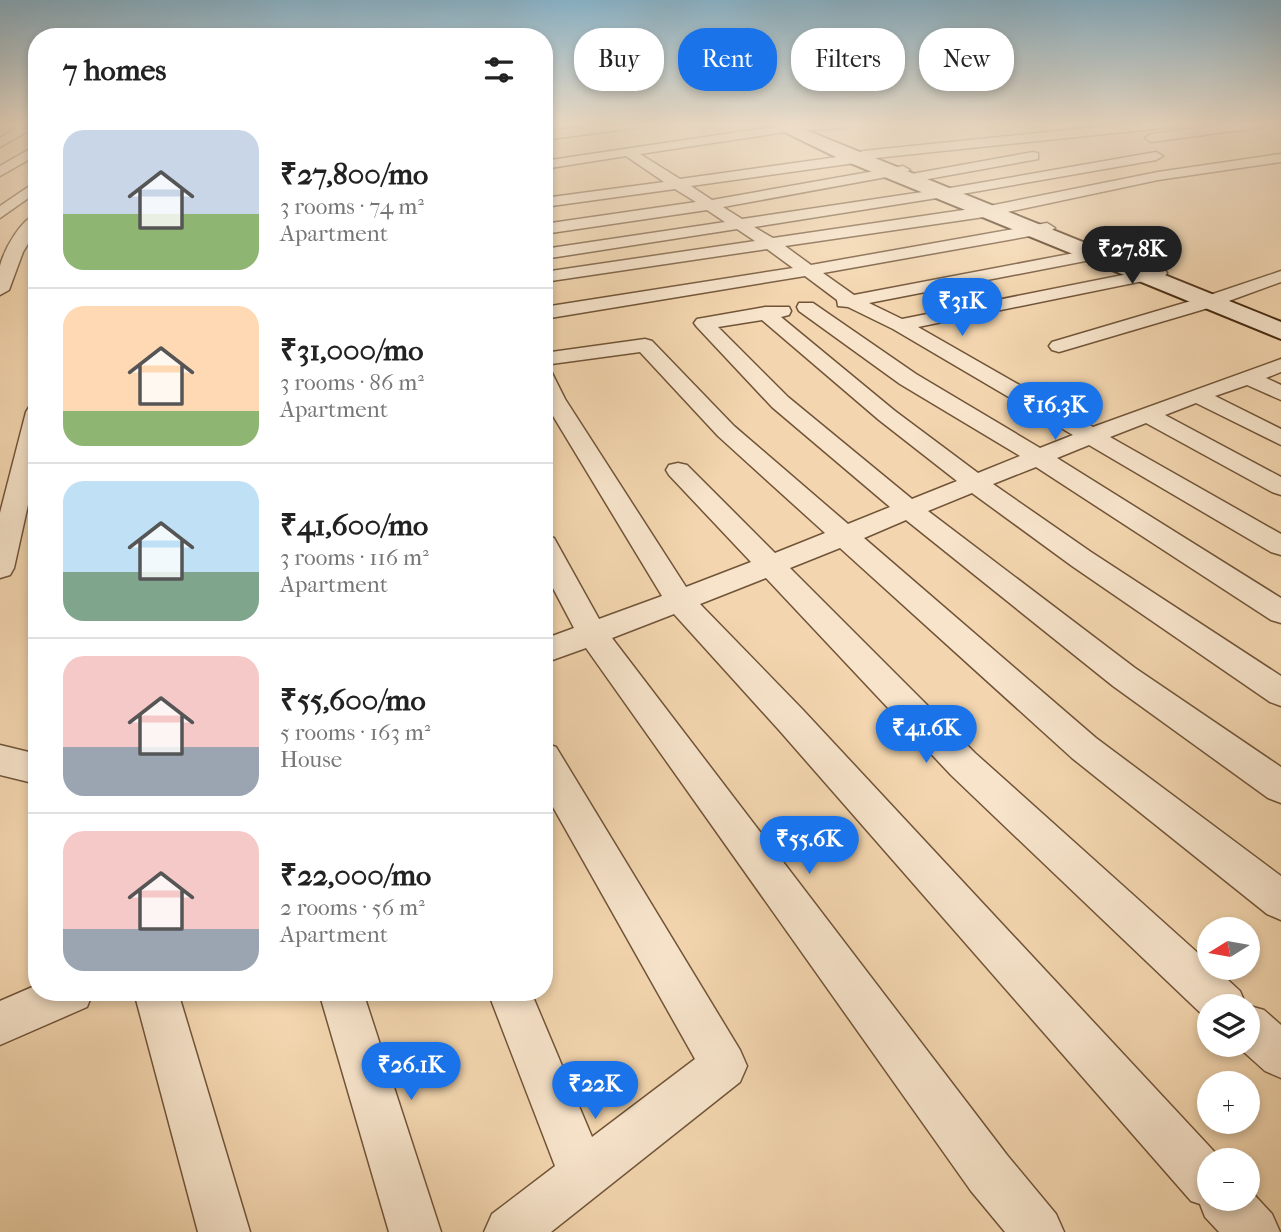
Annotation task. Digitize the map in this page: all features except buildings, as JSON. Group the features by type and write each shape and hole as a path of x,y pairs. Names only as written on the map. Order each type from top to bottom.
{"main road":[{"path":"918,180 1150,275 1213,299 1281,320"},
{"path":"1213,299 1281,331"}],"street":[{"path":"553,201 646,180"},
{"path":"683,180 709,205 769,243 851,301 900,325 1281,547"},
{"path":"553,228 868,180"},
{"path":"553,253 1015,180"},
{"path":"553,275 992,210 1136,180"},
{"path":"11,187 28,186"},
{"path":"0,213 28,192"},
{"path":"0,290 15,251 28,228"},
{"path":"553,312 808,271 1040,229"},
{"path":"1099,254 851,301 704,323 780,402 908,509 1124,677 1281,787"},
{"path":"900,325 1150,275"},
{"path":"1059,346 1281,276"},
{"path":"806,307 908,379 1038,457 1281,612"},
{"path":"765,313 841,381 976,481 1281,693"},
{"path":"553,358 645,345 726,431 1084,748 1281,901"},
{"path":"553,648 681,603 976,481 1281,365"},
{"path":"1248,377 1281,393"},
{"path":"553,396 681,603 791,720 1197,1170"},
{"path":"1198,396 1281,438"},
{"path":"1147,415 1281,487"},
{"path":"0,568 28,450"},
{"path":"678,470 963,764 1212,994"},
{"path":"553,561 593,634 981,1162 1038,1232"},
{"path":"0,760 28,767"},
{"path":"510,1232 724,1066 553,773"},
{"path":"0,1023 51,1001"},
{"path":"159,1001 224,1232"},
{"path":"344,1001 415,1232"},
{"path":"513,1001 583,1174"},
{"path":"1260,1037 1281,1055"},
{"path":"1234,1211 1254,1232"}]}
